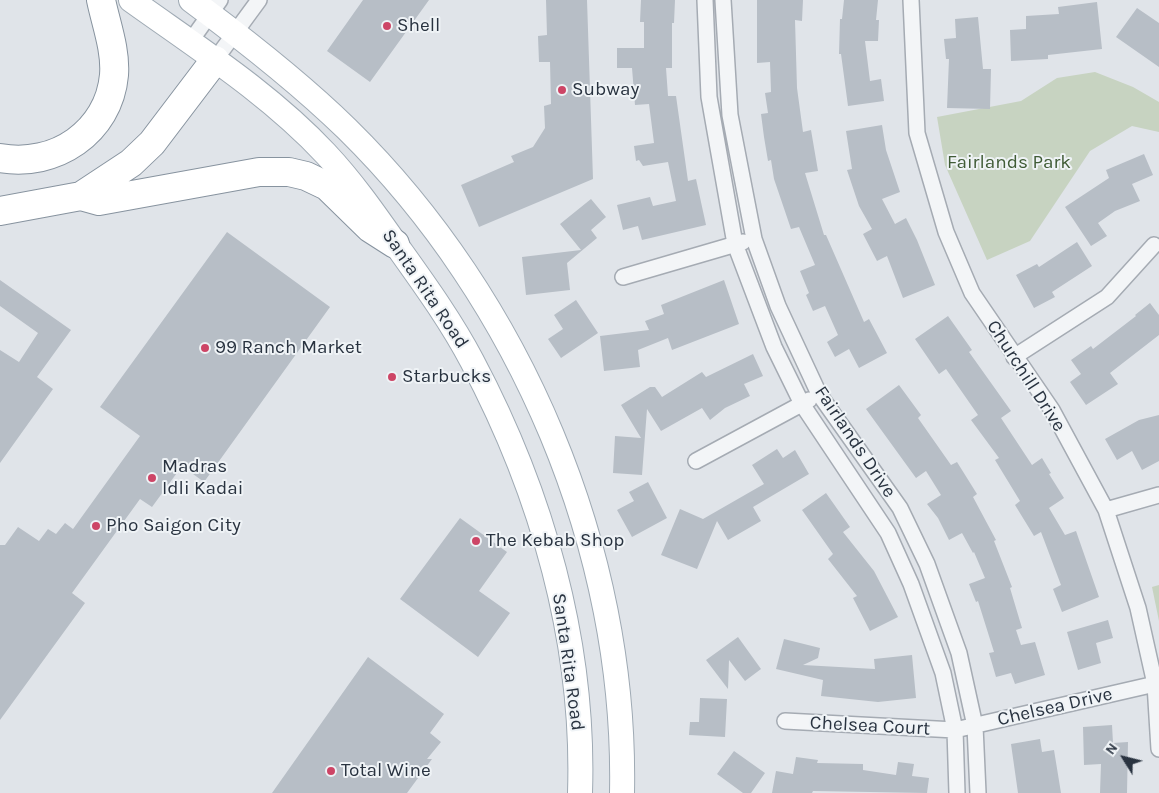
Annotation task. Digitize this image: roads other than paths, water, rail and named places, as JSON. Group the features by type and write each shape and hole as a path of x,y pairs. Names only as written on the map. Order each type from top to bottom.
{"highway":[{"path":"0,158 15,161 42,158 67,148 84,135 100,118 112,92 114,73 113,53 100,0"},
{"path":"0,211 81,196 131,163 152,143 216,60"},
{"path":"81,196 99,201 259,172 289,172 306,176 327,186 370,228 395,244"}],"main road":[{"name":"Santa Rita Road","path":"131,0 216,60 289,120 324,153 360,193 440,307 471,360 499,414 525,474 546,538 563,607 575,686 580,793"},
{"name":"Santa Rita Road","path":"191,0 215,7 235,33 348,130 386,171 434,230 509,343 537,399 563,462 584,525 604,599 617,680 622,793"}],"street":[{"path":"216,60 259,0"},
{"name":"Fairlands Drive","path":"705,0 709,97 735,244 774,347 802,404 888,533 911,584 943,673 955,730 957,793"},
{"name":"Fairlands Drive","path":"724,0 730,115 754,239 778,306 819,394 900,508 927,564 959,653 975,726 978,793"},
{"name":"Churchill Drive","path":"911,0 917,132 943,223 972,293 1014,358 1052,410 1106,510 1138,608 1155,684 1159,749"},
{"path":"190,42 215,7"},
{"path":"623,277 754,239"},
{"path":"1014,358 1107,297 1154,245"},
{"path":"696,461 819,394"},
{"path":"1106,510 1159,495"},
{"name":"Chelsea Drive","path":"955,730 1155,684"},
{"name":"Chelsea Court","path":"785,721 955,730"}],"place":[{"name":"Shell","path":"387,26"},
{"name":"Subway","path":"562,90"},
{"name":"99 Ranch Market","path":"205,348"},
{"name":"Starbucks","path":"392,377"},
{"name":"Madras Idli Kadai","path":"152,478"},
{"name":"Pho Saigon City","path":"96,526"},
{"name":"The Kebab Shop","path":"476,541"},
{"name":"Total Wine","path":"331,771"}],"park label":[{"name":"Fairlands Park","path":"1009,163"}]}
